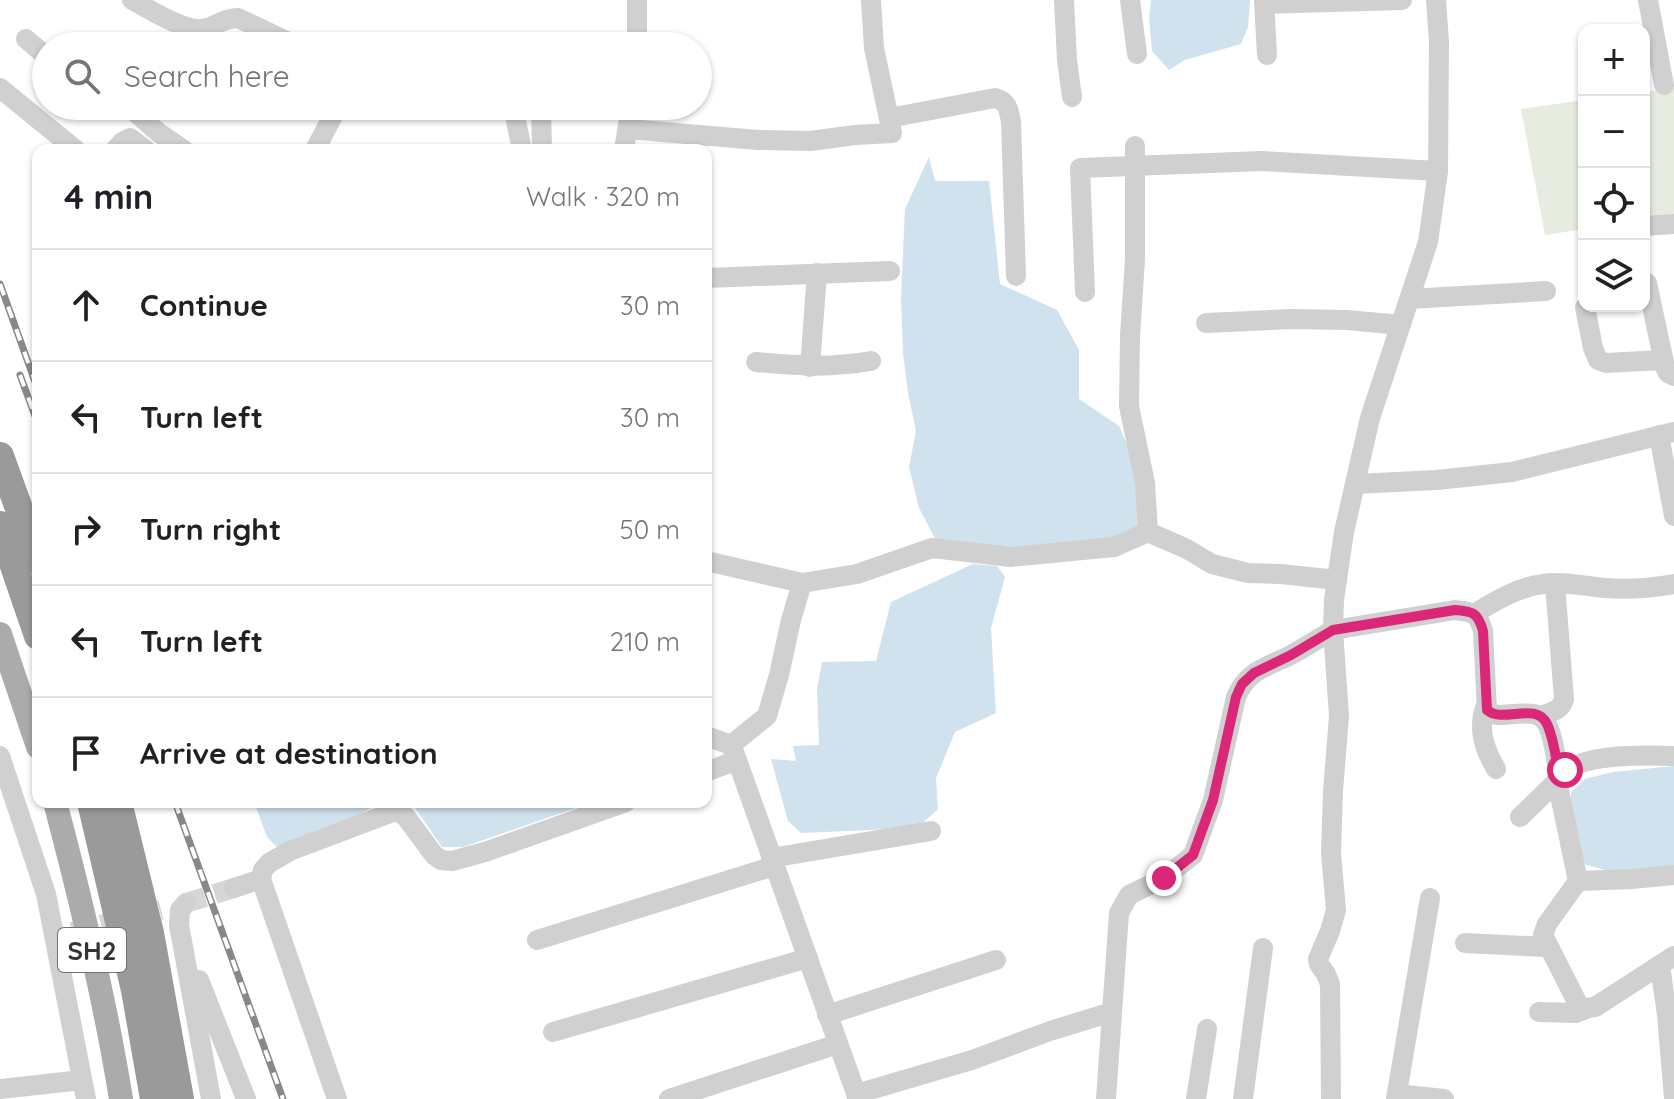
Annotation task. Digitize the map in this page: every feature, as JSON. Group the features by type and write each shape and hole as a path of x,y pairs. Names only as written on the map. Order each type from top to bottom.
{"highway":[{"path":"0,456 32,544"},
{"path":"0,525 32,618"},
{"path":"92,808 135,990 154,1099"},
{"path":"119,808 150,933 180,1099"}],"main road":[{"path":"0,634 32,729"},
{"name":"SH2","path":"56,808 94,959 121,1099"}],"street":[{"path":"132,0 196,29 238,18 268,32"},
{"path":"637,0 637,32"},
{"path":"656,120 758,140 810,141 892,133 874,48 871,0"},
{"path":"1064,0 1072,97"},
{"path":"1130,0 1137,54"},
{"path":"1267,55 1264,2 1402,0"},
{"path":"1331,1099 1330,984 1318,959 1336,910 1331,853 1339,716 1334,600 1344,532 1370,418 1428,242 1438,171 1439,42 1436,0"},
{"path":"1648,0 1664,85"},
{"path":"26,39 32,44"},
{"path":"0,88 32,114"},
{"path":"889,118 995,98 1006,103 1011,122 1016,276"},
{"path":"39,120 69,144"},
{"path":"144,120 175,144"},
{"path":"318,144 331,120"},
{"path":"516,120 521,144"},
{"path":"541,120 542,144"},
{"path":"625,144 629,120"},
{"path":"120,144 130,138 138,144"},
{"path":"1085,292 1080,168 1135,156 1438,171"},
{"path":"1135,156 1135,259 1129,406 1145,483 1148,532"},
{"path":"1650,226 1674,224"},
{"path":"712,278 890,271"},
{"path":"810,367 817,273"},
{"path":"1409,299 1546,291"},
{"path":"1586,312 1593,348 1601,363 1669,368 1650,295"},
{"path":"1206,323 1320,319 1401,325"},
{"path":"756,362 810,367 871,361"},
{"path":"1355,484 1512,472 1666,434 1674,516"},
{"path":"712,562 802,583 857,574 932,548 1011,557 1114,547 1148,532 1212,564 1248,573 1337,580"},
{"path":"712,768 734,752 767,716 802,583"},
{"path":"1474,614 1503,597 1544,584 1610,588 1649,588 1674,584"},
{"path":"1486,705 1489,712 1497,715 1527,713 1541,716 1559,709 1564,699 1555,584"},
{"path":"1106,1099 1119,913 1129,895 1164,878 1193,855 1213,800 1236,697 1242,684 1254,673 1333,630 1455,610 1474,614 1480,619 1483,631 1486,705 1481,722 1484,749 1496,769"},
{"path":"1541,716 1549,729 1578,881 1543,931 1547,947 1578,1004 1589,1008"},
{"path":"712,739 734,752 857,1096 1112,1012"},
{"path":"1520,817 1565,770 1590,760 1638,755 1674,756"},
{"path":"0,756 46,894 63,935 84,1089 0,1089"},
{"path":"337,1099 261,879 269,863 290,851 393,812 406,817 434,855 441,860 452,861 609,808"},
{"path":"537,940 772,862 931,831"},
{"path":"1578,881 1674,875"},
{"path":"234,888 261,879"},
{"path":"1430,898 1396,1096 1444,1099"},
{"path":"161,910 186,903 178,915 211,1099"},
{"path":"182,936 246,1099"},
{"path":"1465,943 1547,947"},
{"path":"1243,1099 1263,948"},
{"path":"553,1032 808,958"},
{"path":"827,1015 996,960"},
{"path":"1539,1012 1576,1013 1589,1008 1667,961"},
{"path":"1667,961 1667,1015 1674,1098"},
{"path":"1196,1099 1207,1029"},
{"path":"669,1099 838,1044"}],"shaded area":[{"path":"1674,88 1674,215 1650,218 1650,96 1650,91"},
{"path":"1578,101 1578,230 1545,235 1521,109"}],"water":[{"path":"1151,0 1250,0 1248,27 1241,44 1185,60 1169,70 1152,51"},
{"path":"929,157 935,181 989,181 1000,284 1057,310 1079,350 1079,399 1119,426 1134,460 1140,535 1058,550 937,542 919,508 909,467 916,431 903,353 901,298 905,209"},
{"path":"973,564 997,566 1005,577 991,628 996,713 955,732 936,778 938,809 917,828 801,833 788,821 771,759 796,761 793,746 819,745 817,689 822,662 876,661 891,602"},
{"path":"1674,766 1674,871 1622,875 1584,864 1571,832 1571,792 1585,779 1613,772"},
{"path":"256,808 371,808 295,850 283,853 267,837"},
{"path":"415,808 576,808 463,847 442,847"}],"tunnel":[{"path":"186,903 234,888"},
{"path":"72,932 161,910"}],"railway":[{"path":"0,284 32,373"},
{"path":"20,375 32,408"},
{"path":"177,808 283,1099"}],"route":[{"path":"1164,878 1193,855 1213,800 1236,697 1242,684 1254,673 1333,630 1455,610 1474,614 1480,619 1483,631 1487,710 1497,715 1527,713 1541,716 1549,729 1559,775 1565,770"}]}
